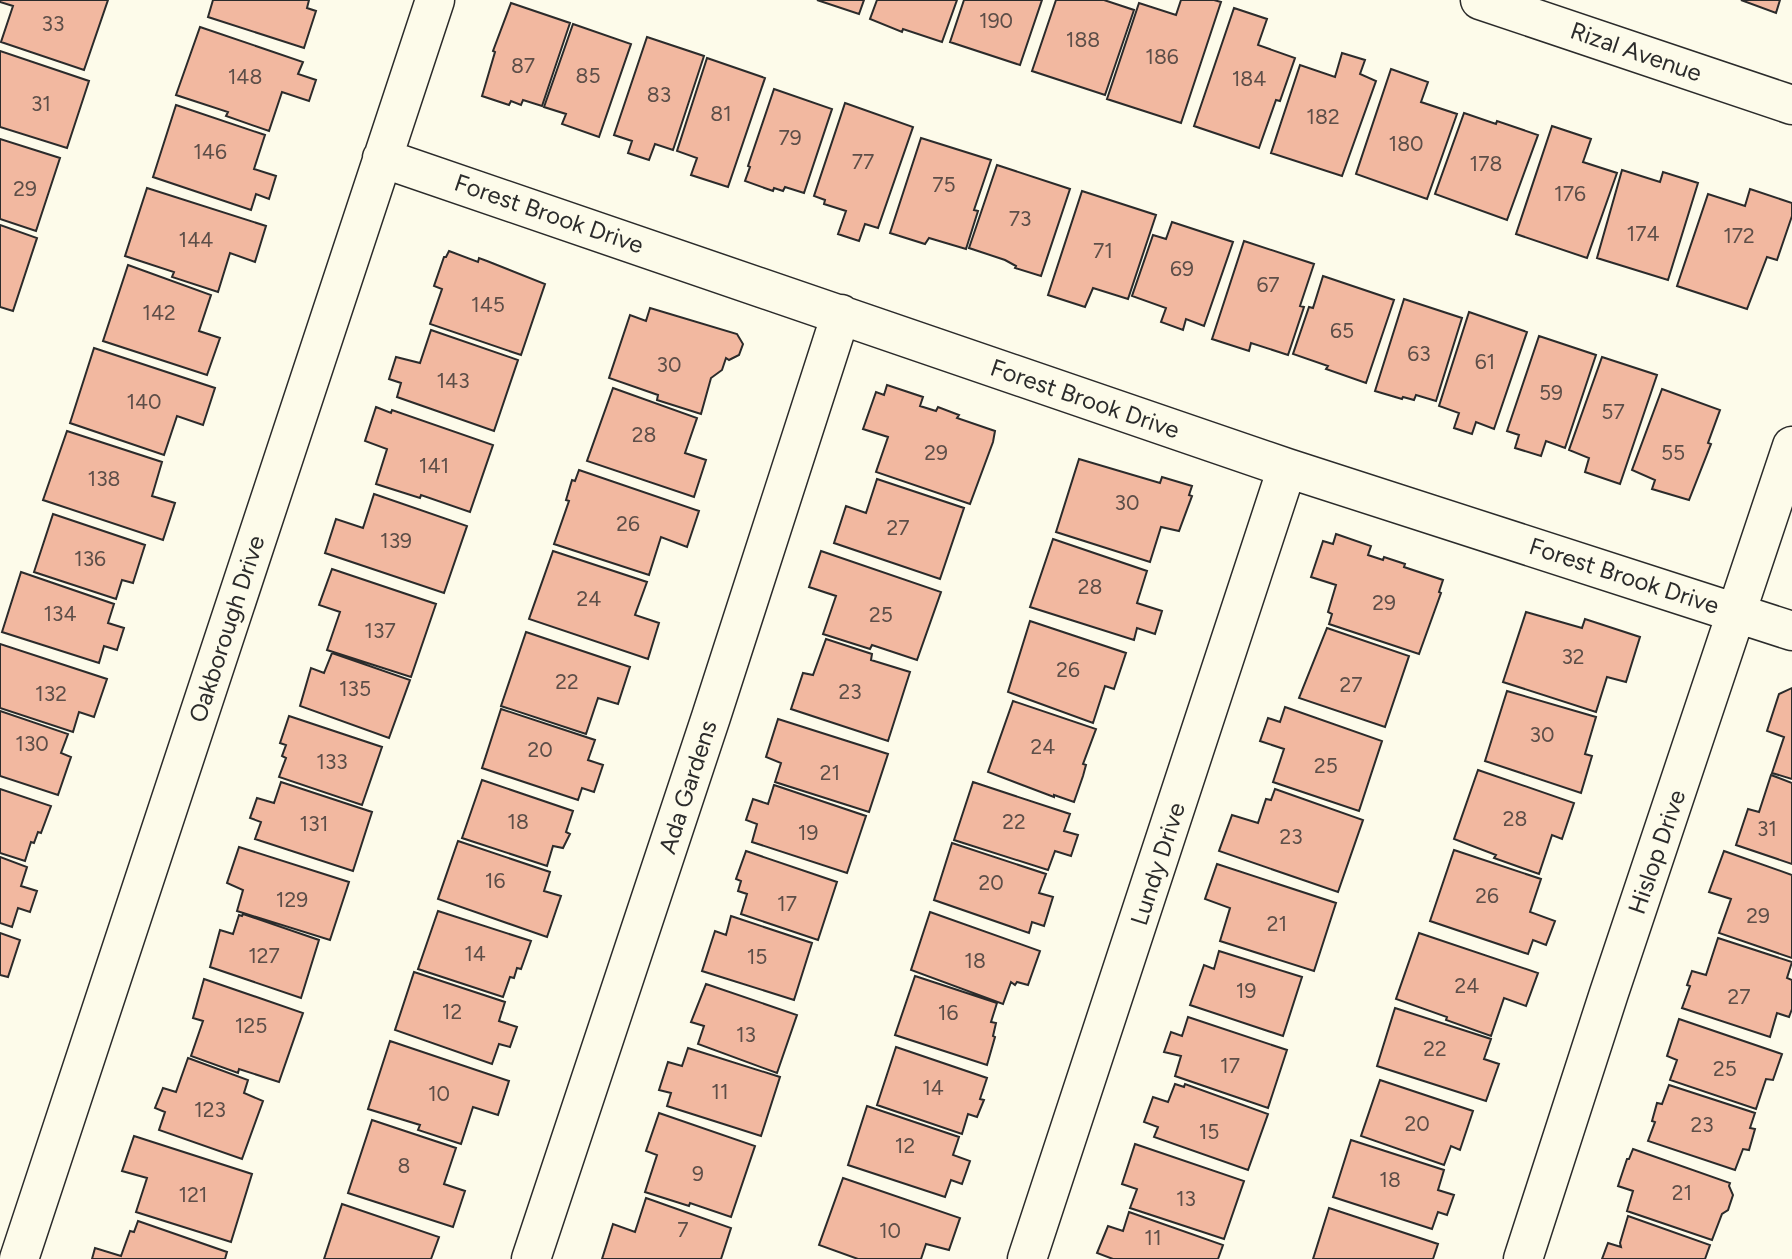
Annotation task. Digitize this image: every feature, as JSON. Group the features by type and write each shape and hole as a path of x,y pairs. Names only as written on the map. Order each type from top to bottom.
{"street":[{"name":"Oakborough Drive","path":"19,1259 435,0"},
{"name":"Rizal Avenue","path":"1479,0 1792,105"},
{"name":"Forest Brook Drive","path":"382,158 1287,468 1792,631"},
{"name":"Ada Gardens","path":"531,1259 720,690 841,314"},
{"name":"Hislop Drive","path":"1523,1259 1792,446"},
{"name":"Lundy Drive","path":"1027,1259 1287,468"}],"building":[{"path":"0,0 108,0 84,70 1,42 13,6"},
{"path":"213,0 309,0 307,8 316,11 304,48 208,17"},
{"path":"817,0 864,0 859,14"},
{"path":"877,0 957,0 942,42 903,29 902,32 870,19"},
{"path":"964,0 1042,0 1020,65 950,42"},
{"path":"1056,0 1104,0 1134,10 1105,95 1032,71"},
{"path":"1181,0 1221,2 1181,123 1107,99 1139,3 1176,15"},
{"path":"1741,0 1780,0 1776,13"},
{"path":"511,3 570,23 542,106 523,100 521,105 511,101 509,105 482,96 495,52 493,51"},
{"path":"1234,8 1267,19 1258,45 1295,58 1259,148 1194,126"},
{"path":"573,24 631,44 599,137 562,124 566,114 544,107"},
{"path":"200,27 303,62 298,74 316,80 309,101 282,92 269,131 226,116 228,112 176,95"},
{"path":"647,37 704,56 673,150 655,144 649,160 628,153 632,141 614,135"},
{"path":"0,51 89,81 67,148 0,127"},
{"path":"1342,53 1365,60 1360,74 1376,81 1342,176 1271,153 1300,65 1335,77"},
{"path":"707,58 765,78 728,187 691,175 697,158 677,151"},
{"path":"1391,69 1428,82 1421,102 1457,114 1427,199 1356,174"},
{"path":"774,89 832,109 804,193 785,187 783,191 774,188 773,191 745,181"},
{"path":"845,103 913,127 878,228 865,224 859,241 838,234 846,211 824,204 825,200 814,196"},
{"path":"176,105 265,135 254,169 276,176 269,199 256,194 251,210 153,177"},
{"path":"1464,113 1538,135 1507,220 1435,194"},
{"path":"1552,126 1591,139 1583,162 1617,173 1587,258 1516,234"},
{"path":"921,138 991,160 974,210 978,211 966,249 929,238 925,244 890,233"},
{"path":"0,139 60,158 36,231 0,219"},
{"path":"997,165 1070,189 1041,276 969,248"},
{"path":"1622,170 1660,182 1663,172 1698,183 1668,280 1597,258"},
{"path":"147,188 266,226 255,262 230,253 218,292 172,277 174,272 125,256"},
{"path":"1750,189 1792,203 1792,216 1777,260 1767,257 1747,309 1677,286 1708,194 1745,206"},
{"path":"1082,191 1156,215 1128,299 1093,288 1085,307 1048,295"},
{"path":"1172,222 1233,242 1204,326 1186,319 1183,330 1161,322 1166,308 1132,296 1153,235 1166,239"},
{"path":"0,225 37,238 13,311 0,307"},
{"path":"1244,241 1314,264 1300,306 1304,307 1288,355 1251,343 1249,351 1212,339"},
{"path":"449,251 478,262 479,258 545,284 521,355 430,324 442,289 434,286 444,257"},
{"path":"128,265 211,295 199,331 220,338 207,375 103,341"},
{"path":"1323,276 1394,300 1366,383 1293,354 1309,307 1313,308"},
{"path":"1404,299 1462,318 1436,401 1416,395 1414,400 1402,399 1375,391"},
{"path":"650,308 737,334 743,344 739,355 729,360 726,358 722,370 711,378 701,414 657,400 658,395 609,378 630,315 646,321"},
{"path":"1469,312 1527,332 1494,429 1476,422 1472,434 1454,428 1459,413 1439,406"},
{"path":"431,330 518,360 494,431 397,397 401,383 389,379 396,357 420,363"},
{"path":"1539,336 1596,355 1565,448 1546,441 1541,456 1515,448 1519,435 1507,431"},
{"path":"94,348 215,388 203,425 177,416 164,455 70,423"},
{"path":"1602,357 1657,375 1620,484 1585,472 1589,458 1569,450"},
{"path":"887,385 923,397 920,406 936,411 938,407 959,415 957,418 995,431 970,504 876,472 888,437 863,429 876,392 884,395"},
{"path":"613,388 697,418 685,453 706,460 694,497 587,461"},
{"path":"1662,389 1720,410 1708,443 1711,444 1689,500 1652,489 1655,480 1632,470"},
{"path":"376,407 493,445 470,512 421,495 420,498 376,484 387,449 365,441"},
{"path":"67,431 162,462 152,496 175,503 163,540 43,500"},
{"path":"1079,459 1160,483 1162,477 1192,486 1189,495 1192,496 1179,531 1161,527 1150,562 1056,532"},
{"path":"579,470 699,511 687,547 661,537 649,575 554,544 569,501 566,500 572,480 575,481"},
{"path":"877,479 964,508 940,579 834,543 846,506 866,513"},
{"path":"374,494 467,526 444,593 325,553 336,519 363,528"},
{"path":"53,514 145,545 133,583 122,580 116,599 34,572"},
{"path":"1336,534 1371,546 1368,555 1405,564 1404,567 1443,580 1439,592 1441,593 1419,654 1329,624 1332,614 1328,612 1336,585 1311,577 1323,541 1333,544"},
{"path":"1053,539 1147,571 1137,603 1162,611 1155,634 1137,628 1134,640 1030,607"},
{"path":"553,551 647,582 635,615 659,623 648,659 529,619"},
{"path":"821,551 941,592 917,660 872,645 870,649 823,634 836,596 809,587"},
{"path":"332,569 436,604 411,677 327,650 340,612 319,605"},
{"path":"21,572 114,604 108,623 124,628 117,650 104,646 99,663 2,632"},
{"path":"1526,612 1582,628 1585,619 1640,637 1626,682 1607,677 1596,712 1503,682"},
{"path":"1030,621 1126,653 1114,689 1105,686 1093,723 1008,692"},
{"path":"1327,628 1409,656 1385,727 1299,698"},
{"path":"526,632 630,667 618,704 598,698 586,734 501,706"},
{"path":"826,639 872,654 871,660 910,672 888,741 791,709 803,673 813,675"},
{"path":"0,644 107,679 94,717 79,712 73,732 0,708"},
{"path":"332,653 410,680 389,738 300,706 311,668 324,673"},
{"path":"1792,688 1792,779 1772,773 1784,737 1767,731 1779,694"},
{"path":"1507,691 1596,717 1585,754 1592,756 1581,793 1485,761"},
{"path":"1013,701 1096,729 1083,764 1086,765 1074,802 988,772"},
{"path":"1285,707 1382,741 1359,811 1273,782 1284,749 1260,741 1268,718 1280,722"},
{"path":"501,709 595,740 588,760 603,765 594,792 582,788 578,800 482,768"},
{"path":"0,711 68,734 61,753 71,757 58,795 0,776"},
{"path":"289,716 382,747 362,805 279,777 286,758 282,756 286,745 280,743"},
{"path":"778,719 888,754 869,812 775,782 781,763 766,757"},
{"path":"1478,770 1574,803 1562,839 1552,835 1539,874 1494,858 1496,855 1454,839"},
{"path":"1771,775 1792,783 1792,864 1736,845 1748,809 1759,812"},
{"path":"482,780 573,811 566,832 570,834 563,848 553,846 547,866 462,838"},
{"path":"281,782 372,812 353,871 255,839 261,822 250,818 257,798 274,803"},
{"path":"973,782 1070,814 1064,831 1078,835 1071,856 1055,851 1048,870 954,840"},
{"path":"774,785 866,816 847,873 752,842 757,824 746,820 753,799 768,804"},
{"path":"0,789 51,806 41,833 38,832 34,843 31,842 25,861 0,853"},
{"path":"1275,789 1363,820 1338,892 1219,851 1232,815 1258,823 1266,799 1271,800"},
{"path":"458,841 550,872 544,891 561,896 547,937 438,899"},
{"path":"952,843 1046,874 1039,893 1053,897 1044,926 1032,922 1029,933 934,900"},
{"path":"239,847 349,882 330,940 237,911 243,890 227,883"},
{"path":"1454,850 1541,879 1530,912 1555,921 1546,945 1533,940 1528,954 1430,921"},
{"path":"746,851 837,882 818,940 741,914 747,894 738,891 741,881 736,879"},
{"path":"1724,851 1792,875 1792,958 1719,933 1731,899 1709,892"},
{"path":"0,857 27,867 21,886 37,891 30,912 18,908 12,927 0,923"},
{"path":"1217,864 1336,903 1314,971 1220,941 1230,908 1205,899"},
{"path":"438,911 531,941 521,969 517,968 514,978 510,977 503,997 418,969"},
{"path":"930,912 1040,951 1028,985 1017,982 1015,985 1011,982 1003,1004 911,970"},
{"path":"243,914 319,940 301,998 210,967 220,930 233,934 239,915"},
{"path":"731,916 812,943 794,1000 702,971 715,931 726,935"},
{"path":"0,933 20,940 8,977 0,975"},
{"path":"1419,933 1538,973 1526,1006 1504,998 1491,1036 1396,999"},
{"path":"1718,938 1792,962 1787,978 1792,980 1792,1009 1789,1017 1777,1013 1770,1037 1682,1008 1692,971 1706,975"},
{"path":"1219,951 1302,977 1283,1036 1190,1005 1204,965 1214,969"},
{"path":"414,972 505,1002 499,1021 517,1027 510,1047 499,1044 492,1064 395,1030"},
{"path":"915,976 997,1003 991,1022 996,1023 995,1037 987,1065 895,1035"},
{"path":"204,979 303,1013 279,1082 239,1069 238,1073 191,1056 203,1021 193,1018"},
{"path":"706,984 797,1015 777,1073 698,1044 704,1026 691,1022"},
{"path":"1395,1008 1491,1039 1484,1059 1499,1064 1486,1101 1377,1066"},
{"path":"1188,1017 1287,1050 1268,1108 1175,1076 1181,1056 1164,1052 1171,1032 1182,1036"},
{"path":"1679,1019 1782,1054 1773,1080 1766,1079 1756,1109 1670,1080 1677,1060 1667,1056"},
{"path":"390,1041 509,1081 498,1115 473,1107 461,1144 418,1130 420,1125 368,1109"},
{"path":"896,1047 987,1078 980,1099 984,1100 977,1117 968,1114 962,1134 877,1105"},
{"path":"688,1048 780,1077 761,1136 667,1106 671,1093 659,1090 668,1062 682,1066"},
{"path":"188,1058 248,1080 244,1093 263,1101 242,1159 159,1130 165,1112 155,1108 163,1088 176,1092"},
{"path":"1380,1080 1473,1111 1460,1150 1451,1146 1444,1165 1361,1136"},
{"path":"1175,1084 1184,1087 1185,1084 1268,1114 1248,1170 1154,1137 1158,1127 1144,1122 1153,1097 1168,1102"},
{"path":"1669,1085 1755,1113 1750,1128 1755,1129 1749,1150 1743,1149 1735,1170 1648,1141 1655,1122 1652,1121 1657,1103 1662,1104"},
{"path":"867,1106 959,1137 953,1155 970,1161 962,1184 951,1180 945,1197 848,1165"},
{"path":"659,1113 755,1146 731,1217 645,1192 657,1155 646,1151"},
{"path":"372,1120 456,1148 444,1184 465,1191 453,1227 348,1193"},
{"path":"134,1136 252,1174 231,1242 136,1212 147,1178 122,1171"},
{"path":"1351,1140 1444,1170 1438,1190 1454,1195 1447,1215 1438,1212 1432,1229 1333,1197"},
{"path":"1135,1144 1244,1181 1224,1239 1130,1208 1137,1189 1122,1184"},
{"path":"1633,1149 1730,1183 1733,1195 1712,1240 1627,1211 1633,1191 1618,1186"},
{"path":"843,1178 960,1218 949,1250 926,1244 921,1259 858,1259 819,1245"},
{"path":"646,1198 731,1228 721,1259 602,1259 613,1224 635,1232"},
{"path":"342,1204 439,1237 431,1259 324,1259"},
{"path":"1329,1208 1438,1244 1433,1259 1313,1259"},
{"path":"1129,1212 1223,1245 1218,1259 1113,1259 1097,1253 1108,1226 1123,1231"},
{"path":"1628,1216 1710,1245 1705,1259 1602,1259 1608,1243 1621,1247"},
{"path":"138,1221 227,1252 225,1259 92,1259 95,1248 121,1256 130,1231 134,1232"}]}
